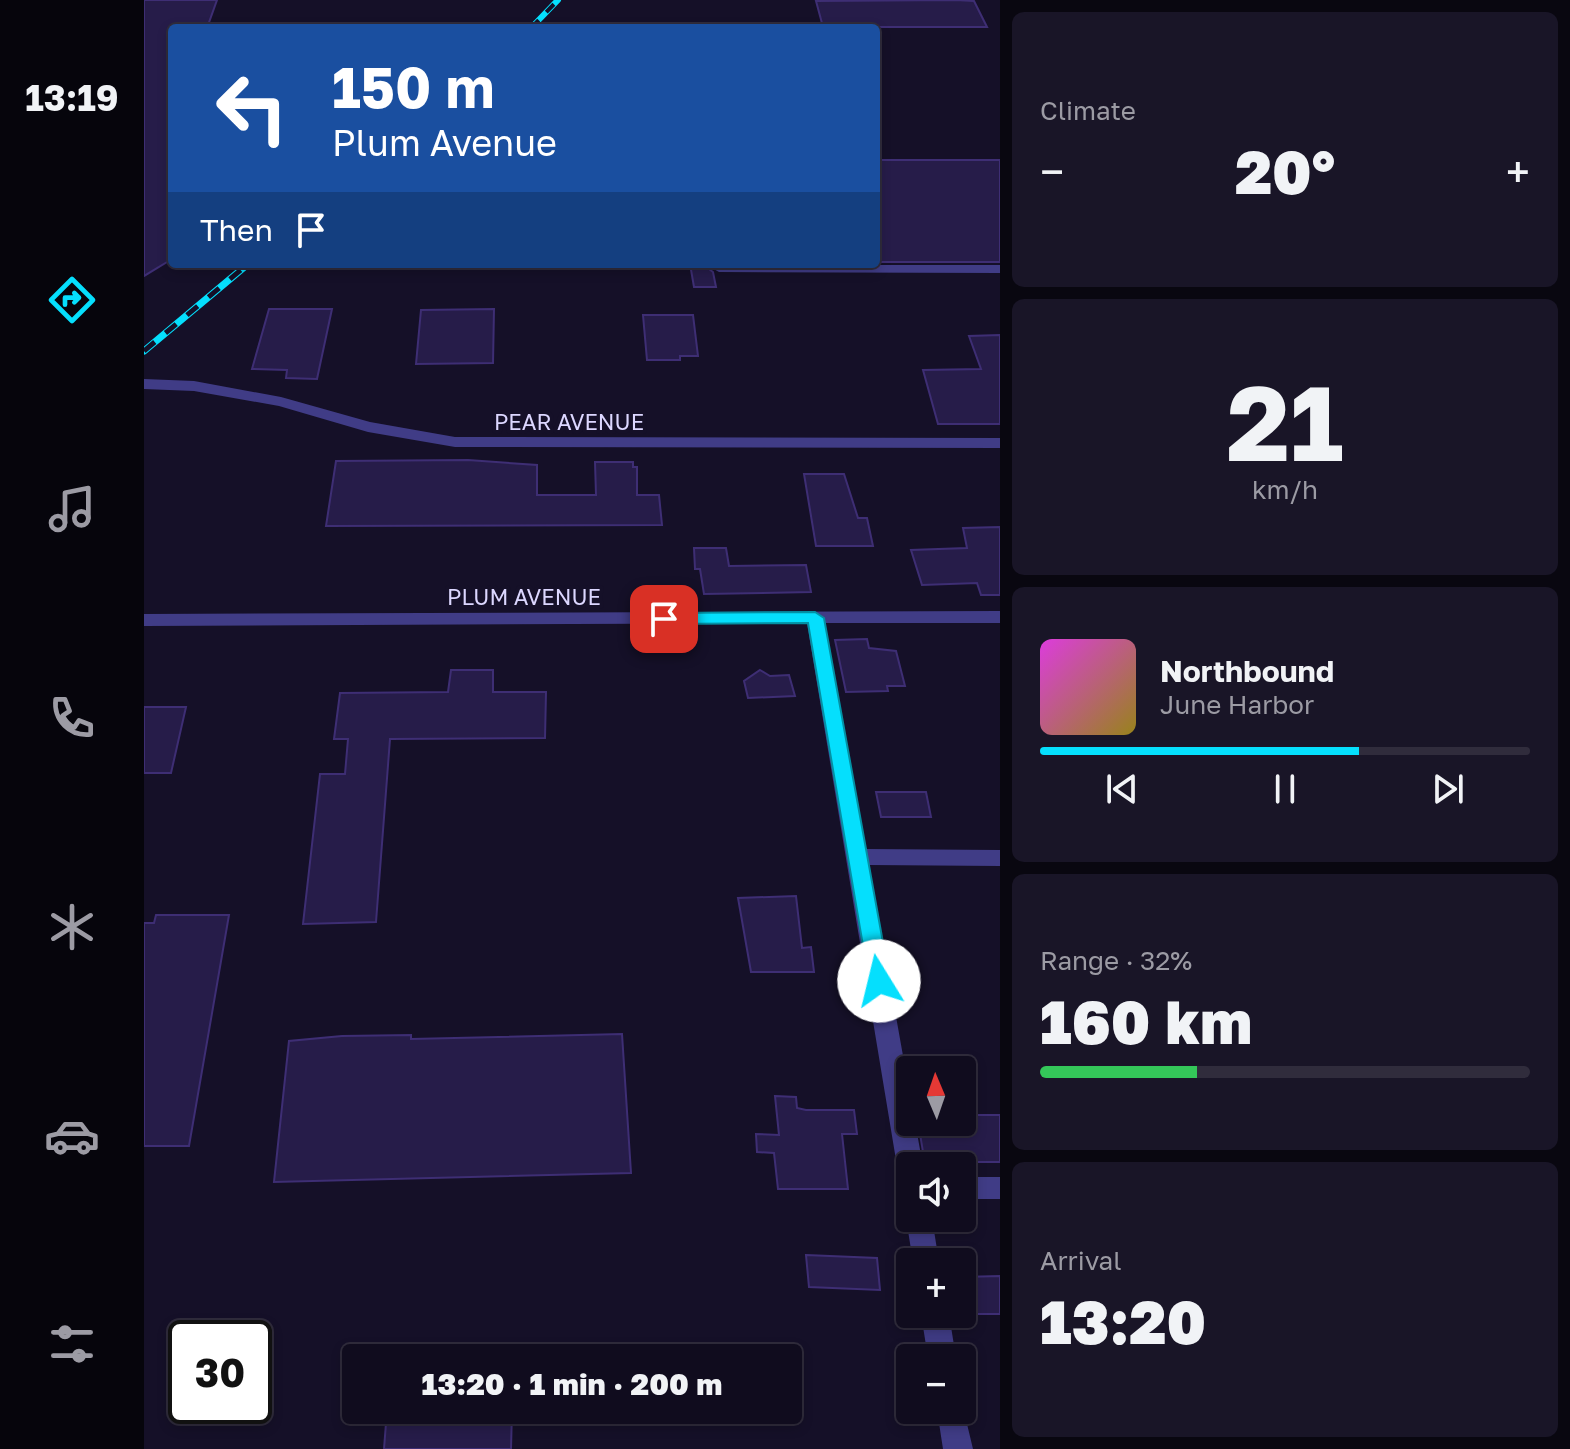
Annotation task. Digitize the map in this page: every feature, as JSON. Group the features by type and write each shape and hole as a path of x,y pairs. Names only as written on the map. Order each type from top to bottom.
{"street":[{"path":"719,268 1000,269"},
{"name":"PEAR AVENUE","path":"144,384 194,386 281,402 368,427 455,442 1000,443"},
{"name":"PLUM AVENUE","path":"144,620 1000,617"},
{"path":"815,618 859,857 908,1152"},
{"path":"859,857 1000,858"},
{"path":"976,1188 1000,1188"},
{"path":"954,1424 958,1449"}],"building":[{"path":"144,0 217,0 208,24 168,24 168,261 144,276"},
{"path":"816,1 974,1 987,27 822,24"},
{"path":"880,160 1000,160 1000,262 880,262"},
{"path":"691,268 709,268 716,287 694,287"},
{"path":"269,309 332,309 317,379 286,378 287,370 252,369"},
{"path":"494,309 493,363 416,364 421,310"},
{"path":"643,315 693,315 698,356 680,356 680,360 647,360"},
{"path":"1000,335 1000,424 938,424 923,370 981,369 969,336"},
{"path":"468,460 537,465 537,495 596,495 595,462 633,462 633,467 637,467 637,495 659,495 662,525 326,526 336,461"},
{"path":"804,474 844,474 858,518 867,518 873,546 816,546"},
{"path":"1000,527 1000,595 981,595 977,583 922,585 911,550 967,548 963,528"},
{"path":"694,548 726,548 729,566 806,565 811,592 704,594 700,569 695,569"},
{"path":"867,639 869,648 896,651 905,686 887,686 888,691 846,692 835,640"},
{"path":"451,670 493,670 493,692 546,692 545,738 390,739 376,922 303,924 320,774 345,774 348,739 334,739 340,693 448,692"},
{"path":"760,670 770,676 789,675 795,696 748,698 744,681"},
{"path":"144,707 186,707 171,773 144,773"},
{"path":"876,792 926,792 931,817 881,817"},
{"path":"796,896 802,948 811,947 814,972 751,972 738,898"},
{"path":"156,915 229,915 189,1146 144,1146 144,923 154,923"},
{"path":"622,1034 631,1173 274,1182 289,1041 342,1036 411,1035 411,1039"},
{"path":"775,1096 796,1097 797,1108 806,1110 854,1110 857,1134 842,1134 848,1189 778,1189 774,1153 757,1152 756,1134 779,1135"},
{"path":"976,1115 1000,1115 1000,1162 976,1162 976,1152 923,1152 920,1136 976,1136"},
{"path":"806,1255 877,1258 880,1290 809,1287"},
{"path":"1000,1276 1000,1314 976,1314 976,1277"},
{"path":"386,1424 512,1424 511,1449 384,1449"}],"railway":[{"path":"535,24 558,0"},
{"path":"144,351 243,268"}],"route":[{"path":"664,619 815,618 879,981"}]}
